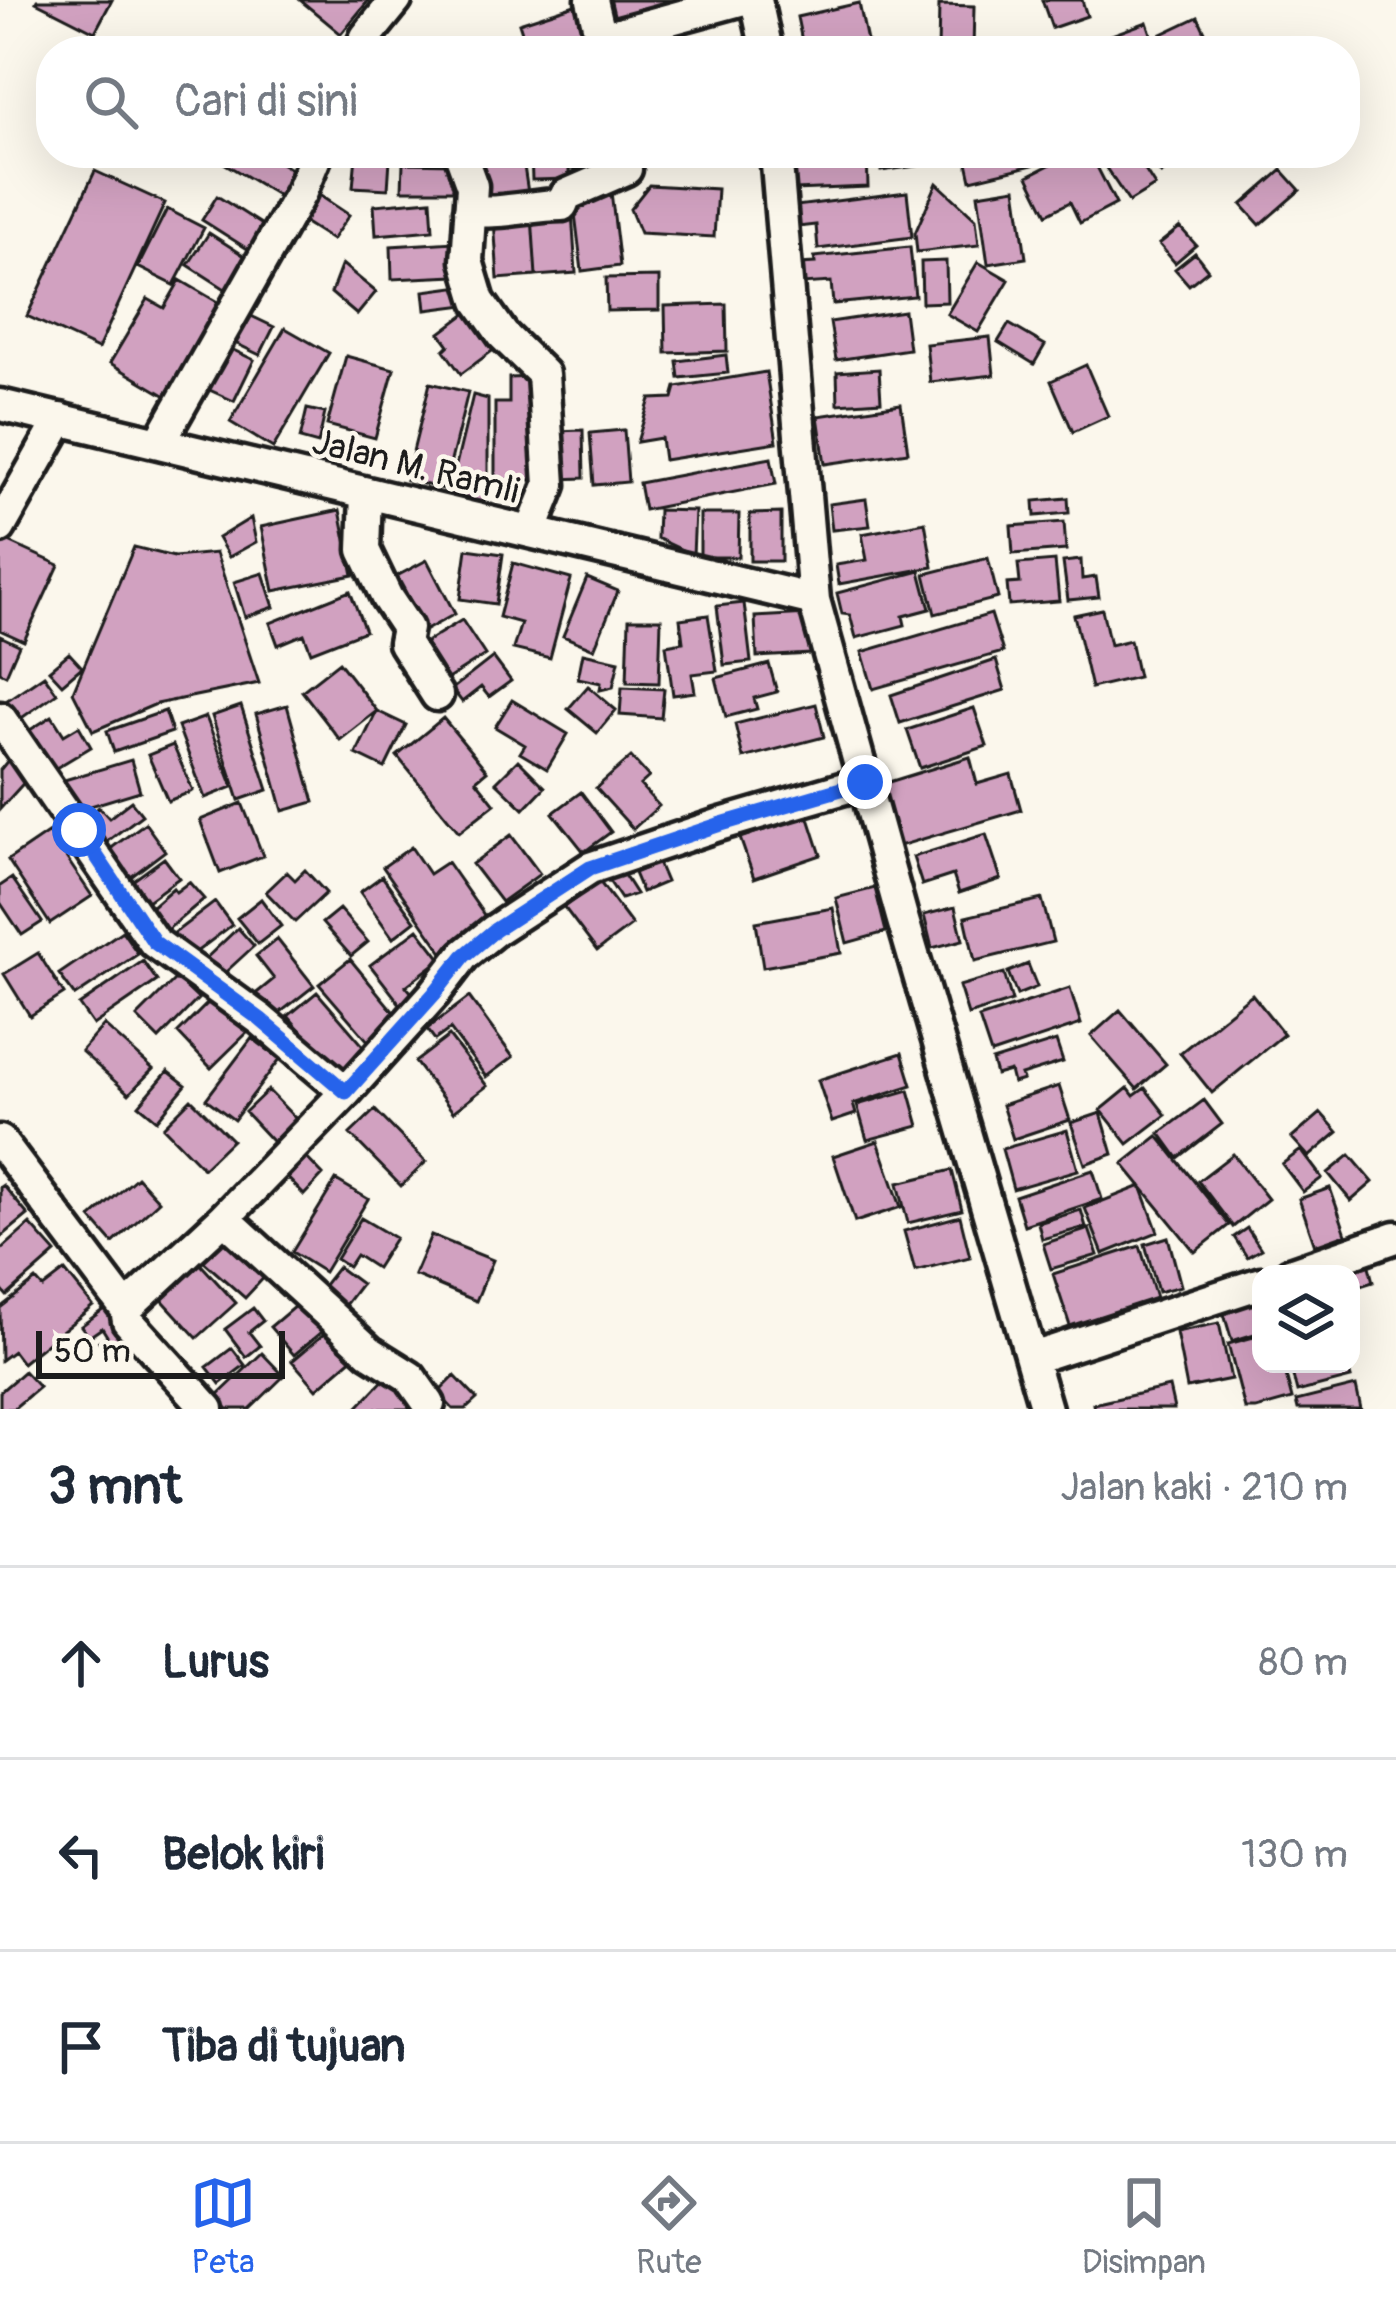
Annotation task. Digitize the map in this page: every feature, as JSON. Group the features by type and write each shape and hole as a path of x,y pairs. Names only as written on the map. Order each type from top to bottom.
{"street":[{"path":"367,36 396,0"},
{"path":"592,0 601,36"},
{"path":"608,36 740,0"},
{"path":"756,0 764,36"},
{"path":"159,443 311,168"},
{"path":"467,168 472,186 467,261 478,301 503,335 543,374 550,485 531,532"},
{"path":"777,168 814,600 1046,1409"},
{"path":"470,210 491,214 562,205 566,195 626,169"},
{"name":"Jalan M. Ramli","path":"0,405 814,600"},
{"path":"0,527 61,419"},
{"path":"366,493 364,550 407,628 404,643 437,695"},
{"path":"0,718 154,942 260,1019 346,1092"},
{"path":"126,1309 224,1218 346,1092 464,956 495,930 590,868 865,782"},
{"path":"0,1141 126,1309 128,1321 208,1409"},
{"path":"224,1218 370,1352 410,1377 429,1404"},
{"path":"1316,1265 1396,1237"},
{"path":"1033,1358 1252,1286"}],"building":[{"path":"37,0 112,0 95,32"},
{"path":"300,0 369,0 341,34"},
{"path":"598,0 687,0 602,23"},
{"path":"1042,0 1082,0 1087,16 1052,28"},
{"path":"859,3 866,36 801,36 797,17"},
{"path":"578,4 588,35 523,36 519,23"},
{"path":"939,5 974,6 973,36 938,36"},
{"path":"1198,17 1207,36 1160,36"},
{"path":"1147,22 1152,36 1109,36"},
{"path":"232,168 289,168 299,174 284,199"},
{"path":"355,168 389,168 388,189 353,187"},
{"path":"403,168 454,168 453,190 402,190"},
{"path":"478,168 524,168 528,193 484,200"},
{"path":"532,168 588,168 569,169 569,179 532,180"},
{"path":"793,168 867,168 868,187 794,190"},
{"path":"968,168 1021,168 971,180"},
{"path":"1044,168 1098,168 1116,204 1080,223 1070,202 1047,214 1028,176"},
{"path":"1106,168 1144,168 1155,186 1129,202"},
{"path":"1282,170 1300,190 1260,225 1242,205"},
{"path":"95,171 165,203 98,349 27,316"},
{"path":"937,183 976,219 979,245 917,252 915,233"},
{"path":"649,185 717,189 714,237 640,233 630,209"},
{"path":"1016,188 1026,258 988,264 978,194"},
{"path":"611,192 620,266 582,271 573,197"},
{"path":"907,192 912,237 818,249 816,225 798,227 796,206"},
{"path":"316,193 349,215 332,240 299,219"},
{"path":"217,196 272,231 257,255 202,220"},
{"path":"431,200 433,230 376,235 374,205"},
{"path":"167,209 204,228 174,285 138,267"},
{"path":"572,212 576,273 536,276 532,215"},
{"path":"532,217 536,276 498,279 494,220"},
{"path":"1180,227 1196,245 1175,263 1159,244"},
{"path":"209,233 254,262 233,294 188,265"},
{"path":"454,242 455,276 392,279 391,246"},
{"path":"910,247 915,296 833,304 831,282 802,284 800,264 815,263 814,257"},
{"path":"1195,253 1208,270 1189,285 1175,269"},
{"path":"946,261 947,302 922,303 921,262"},
{"path":"978,262 1009,280 978,332 947,314"},
{"path":"342,264 376,292 357,315 331,293"},
{"path":"659,277 659,310 607,311 606,278"},
{"path":"180,280 221,304 166,396 110,363 148,299 164,308"},
{"path":"462,286 465,305 426,310 424,291"},
{"path":"726,304 727,351 666,353 665,306"},
{"path":"904,311 909,349 836,360 830,322"},
{"path":"468,312 495,349 461,374 444,350 449,345 440,333"},
{"path":"245,313 274,327 260,355 231,341"},
{"path":"1009,324 1045,345 1034,364 998,342"},
{"path":"285,328 329,353 273,448 230,422"},
{"path":"990,337 994,375 930,382 926,344"},
{"path":"223,345 254,360 234,401 203,387"},
{"path":"726,355 728,373 679,378 677,361"},
{"path":"346,356 394,369 375,438 327,425"},
{"path":"1086,365 1108,416 1073,432 1051,381"},
{"path":"879,369 881,401 838,404 837,372"},
{"path":"766,372 777,442 664,460 661,438 637,442 650,399 673,398 676,387"},
{"path":"536,377 536,480 495,480 495,403 509,403 509,378"},
{"path":"430,383 468,392 444,489 406,480"},
{"path":"473,395 488,399 484,502 449,494"},
{"path":"901,404 908,452 825,464 818,416"},
{"path":"307,409 325,413 318,444 300,439"},
{"path":"583,430 584,478 558,479 556,431"},
{"path":"624,430 628,482 594,485 590,433"},
{"path":"771,458 776,484 644,510 639,483"},
{"path":"1068,498 1069,513 1035,516 1034,501"},
{"path":"866,499 870,526 832,530 829,504"},
{"path":"340,510 353,575 274,591 261,527"},
{"path":"658,510 695,511 693,555 657,538"},
{"path":"781,513 781,561 750,561 750,514"},
{"path":"700,514 739,514 738,557 700,557"},
{"path":"251,518 256,542 229,557 218,538"},
{"path":"925,522 933,567 839,584 836,565 867,560 862,534"},
{"path":"1064,522 1066,550 1013,554 1011,526"},
{"path":"0,538 59,565 24,641 0,630"},
{"path":"134,547 174,557 216,553 259,683 156,704 93,731 73,692"},
{"path":"467,549 503,554 496,604 460,599"},
{"path":"988,558 998,598 935,614 925,574"},
{"path":"427,560 455,614 426,630 397,576"},
{"path":"1081,560 1082,579 1096,577 1099,597 1068,600 1063,562"},
{"path":"1055,561 1059,601 1009,605 1007,584 1020,583 1018,564"},
{"path":"513,563 571,579 550,658 513,649 521,623 499,617"},
{"path":"920,571 930,609 903,616 905,625 856,638 837,593"},
{"path":"263,573 274,607 245,617 234,582"},
{"path":"587,578 618,591 594,649 563,636"},
{"path":"350,591 365,631 311,652 304,634 278,645 270,623"},
{"path":"744,603 751,662 724,665 717,606"},
{"path":"1102,609 1110,645 1130,640 1138,677 1091,688 1074,615"},
{"path":"809,614 811,654 757,657 755,617"},
{"path":"991,614 1003,652 873,689 862,652"},
{"path":"708,615 717,671 692,674 695,692 673,695 666,645 683,642 680,619"},
{"path":"629,619 661,619 659,683 627,682"},
{"path":"462,620 485,655 440,684 418,647"},
{"path":"0,636 19,645 6,675 0,672"},
{"path":"69,653 82,667 62,684 49,670"},
{"path":"583,653 619,661 613,687 600,690 601,683 578,678"},
{"path":"493,657 511,681 489,697 481,687 462,702 452,689"},
{"path":"996,660 1005,690 900,723 891,695"},
{"path":"339,662 377,711 340,740 302,691"},
{"path":"769,664 777,692 754,698 757,709 726,717 716,678"},
{"path":"44,675 57,693 16,722 3,703"},
{"path":"588,686 616,710 597,733 568,709"},
{"path":"622,687 664,689 661,718 620,715"},
{"path":"512,700 568,734 547,769 520,753 525,745 495,727"},
{"path":"816,704 824,737 743,758 735,724"},
{"path":"287,705 314,802 283,811 256,714"},
{"path":"241,706 268,790 239,800 212,716"},
{"path":"974,708 987,746 920,768 907,730"},
{"path":"165,711 172,732 114,752 107,731"},
{"path":"377,711 406,725 385,768 356,754"},
{"path":"52,716 64,735 79,726 91,747 46,774 22,735"},
{"path":"206,717 233,787 205,798 178,727"},
{"path":"443,718 487,771 476,780 495,804 459,832 397,756"},
{"path":"173,745 193,791 168,801 148,755"},
{"path":"631,757 649,777 640,785 659,806 633,829 596,788"},
{"path":"970,757 977,784 1011,774 1021,810 896,847 879,785"},
{"path":"9,759 29,777 0,809 0,770"},
{"path":"131,760 140,791 71,812 61,781"},
{"path":"518,760 545,787 524,809 496,782"},
{"path":"581,792 611,832 584,852 553,813"},
{"path":"131,801 142,815 101,846 81,821 99,807 109,818"},
{"path":"242,803 263,856 220,873 200,820"},
{"path":"808,815 821,855 754,878 740,838"},
{"path":"145,823 165,851 123,883 102,855"},
{"path":"49,832 92,896 50,924 8,860"},
{"path":"986,834 1001,879 959,893 953,875 922,885 913,857"},
{"path":"511,835 540,874 501,902 472,864"},
{"path":"411,847 429,874 447,862 491,925 446,957 383,867"},
{"path":"164,858 179,878 139,907 124,887"},
{"path":"658,863 666,882 642,892 634,873"},
{"path":"305,870 326,893 295,922 266,892 287,872 295,880"},
{"path":"622,872 636,894 621,899 609,881"},
{"path":"382,876 415,921 393,938 360,892"},
{"path":"12,878 42,922 22,935 0,902 0,886"},
{"path":"599,881 632,925 597,951 564,907"},
{"path":"189,882 204,899 161,935 143,914 173,888 176,892"},
{"path":"875,888 886,932 847,943 836,898"},
{"path":"261,899 281,926 258,944 237,918"},
{"path":"1042,899 1053,942 975,961 965,917"},
{"path":"215,902 232,925 187,959 169,937"},
{"path":"955,907 963,940 932,948 924,915"},
{"path":"833,908 841,953 763,967 756,922"},
{"path":"339,909 368,942 351,956 322,923"},
{"path":"238,928 254,946 217,980 201,963"},
{"path":"418,929 441,959 406,986 417,999 404,1009 370,965"},
{"path":"122,931 138,954 75,996 59,974"},
{"path":"277,939 314,986 272,1019 253,996 274,979 256,956"},
{"path":"38,953 64,994 30,1016 4,974"},
{"path":"350,959 397,1016 368,1041 319,984"},
{"path":"143,961 157,981 93,1025 79,1005"},
{"path":"1028,964 1037,987 1017,995 1008,972"},
{"path":"1004,973 1012,1001 968,1015 959,986"},
{"path":"176,978 198,999 159,1039 137,1017"},
{"path":"1070,988 1081,1024 991,1054 979,1018"},
{"path":"317,992 367,1050 338,1074 288,1016"},
{"path":"1252,994 1284,1034 1212,1093 1180,1053"},
{"path":"216,995 250,1030 211,1068 178,1033"},
{"path":"469,997 513,1057 486,1077 450,1029 435,1040 427,1029"},
{"path":"1120,1010 1166,1064 1137,1089 1091,1036"},
{"path":"104,1025 153,1069 129,1094 81,1051"},
{"path":"449,1036 487,1086 453,1112 415,1062"},
{"path":"252,1038 280,1059 234,1120 206,1099"},
{"path":"1056,1041 1063,1062 1021,1075 1023,1080 1013,1083 1010,1071 996,1075 992,1061"},
{"path":"902,1053 912,1085 853,1104 856,1114 832,1122 818,1080"},
{"path":"168,1071 186,1085 157,1120 139,1105"},
{"path":"1059,1086 1070,1120 1013,1139 1002,1105"},
{"path":"1128,1088 1134,1096 1145,1088 1166,1115 1128,1144 1101,1110"},
{"path":"268,1090 296,1119 273,1142 245,1112"},
{"path":"909,1090 919,1126 867,1140 857,1105"},
{"path":"191,1099 232,1140 203,1168 163,1127"},
{"path":"1204,1100 1222,1124 1178,1158 1160,1133"},
{"path":"375,1110 426,1162 401,1186 350,1134"},
{"path":"1101,1113 1113,1154 1085,1164 1071,1123"},
{"path":"1321,1113 1338,1132 1309,1157 1292,1138"},
{"path":"1067,1130 1078,1170 1013,1189 1002,1149"},
{"path":"1158,1136 1229,1225 1195,1252 1123,1164"},
{"path":"878,1141 901,1207 855,1222 833,1156"},
{"path":"1301,1150 1322,1178 1303,1192 1282,1164"},
{"path":"301,1152 323,1175 304,1195 281,1171"},
{"path":"1233,1154 1268,1199 1233,1227 1198,1181"},
{"path":"1350,1155 1373,1182 1351,1201 1328,1173"},
{"path":"952,1170 962,1210 908,1223 898,1183"},
{"path":"1093,1170 1102,1199 1024,1225 1015,1196"},
{"path":"137,1177 159,1201 113,1243 91,1218"},
{"path":"336,1180 368,1199 324,1272 292,1252"},
{"path":"1141,1186 1158,1232 1103,1254 1085,1208"},
{"path":"0,1187 28,1215 0,1238"},
{"path":"1330,1188 1346,1234 1315,1245 1299,1199"},
{"path":"1081,1210 1086,1227 1042,1239 1038,1223"},
{"path":"960,1216 970,1257 915,1271 904,1231"},
{"path":"361,1218 395,1238 376,1268 356,1255 348,1267 336,1259"},
{"path":"30,1224 56,1253 7,1296 0,1288 0,1251"},
{"path":"1247,1228 1261,1249 1247,1257 1234,1237"},
{"path":"1089,1229 1098,1255 1051,1269 1043,1244"},
{"path":"228,1233 269,1272 245,1298 203,1261"},
{"path":"431,1235 493,1260 476,1301 414,1275"},
{"path":"1168,1237 1181,1286 1158,1292 1145,1244"},
{"path":"1140,1246 1156,1298 1070,1326 1053,1274"},
{"path":"194,1257 236,1303 197,1338 155,1292"},
{"path":"1367,1258 1373,1282 1360,1286 1360,1265 1350,1265"},
{"path":"338,1267 361,1284 339,1313 316,1295"},
{"path":"65,1271 93,1306 22,1363 13,1351 1,1360 0,1308 36,1280 43,1288"},
{"path":"1252,1295 1252,1335 1232,1341 1221,1304"},
{"path":"302,1300 326,1328 294,1355 270,1327"},
{"path":"108,1306 134,1342 111,1358 99,1341 107,1336 102,1328 89,1337 81,1326"},
{"path":"253,1308 263,1321 249,1332 260,1346 246,1357 225,1329"},
{"path":"1219,1323 1231,1379 1187,1388 1176,1332"},
{"path":"331,1328 355,1356 317,1389 292,1361"},
{"path":"1252,1337 1252,1373 1285,1373 1292,1399 1245,1409 1228,1344"},
{"path":"232,1348 245,1365 220,1384 207,1367"},
{"path":"262,1353 284,1376 250,1409 228,1409 216,1397"},
{"path":"24,1371 39,1387 13,1409 0,1409 0,1392"},
{"path":"391,1372 421,1400 413,1409 356,1409"},
{"path":"1292,1373 1350,1373 1351,1378 1297,1392"},
{"path":"455,1376 477,1399 466,1409 453,1409 438,1393"},
{"path":"1356,1386 1361,1409 1298,1409 1296,1401"},
{"path":"1169,1387 1174,1409 1094,1409 1093,1404"}],"route":[{"path":"79,830 154,942 260,1019 346,1092 464,956 590,868 865,782"}]}
